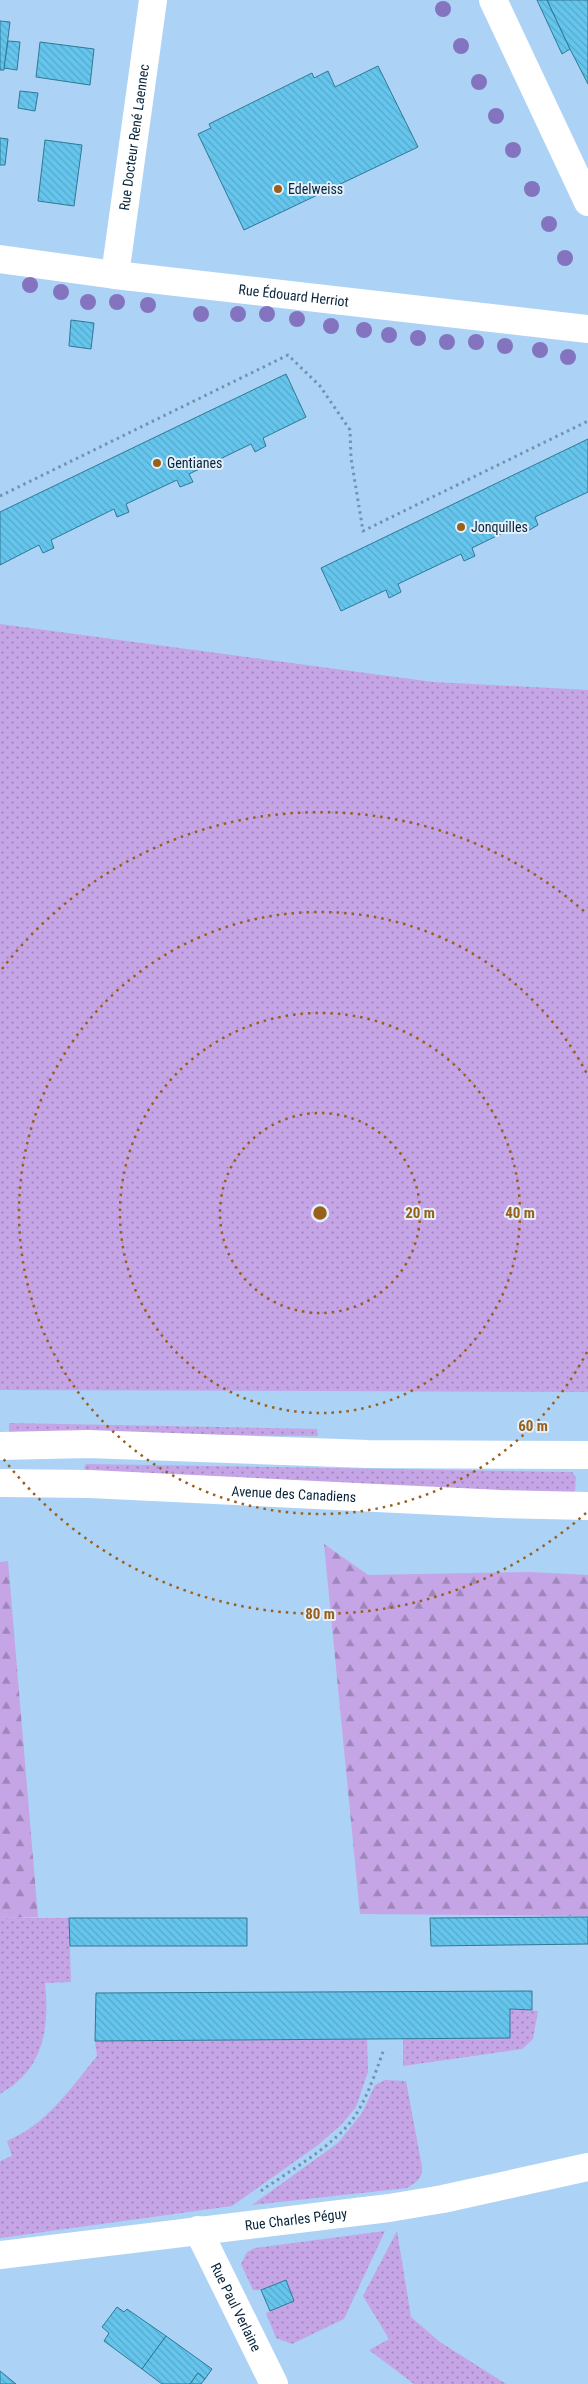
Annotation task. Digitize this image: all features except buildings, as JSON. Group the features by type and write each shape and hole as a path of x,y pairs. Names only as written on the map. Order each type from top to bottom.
{"street":[{"name":"Rue Docteur René Laennec","path":"115,275 153,0"},
{"path":"493,0 588,202"},
{"name":"Rue Édouard Herriot","path":"0,259 115,275 588,330"},
{"path":"0,1446 88,1444 368,1454 588,1455"},
{"name":"Avenue des Canadiens","path":"0,1483 90,1484 500,1504 588,1506"},
{"name":"Rue Charles Péguy","path":"0,2255 434,2201 588,2167"},
{"name":"Rue Paul Verlaine","path":"198,2230 274,2384"}],"path":[{"path":"0,496 288,355 320,386 350,430 351,458 363,531 588,422"},
{"path":"239,2226 238,2212 242,2205 331,2141 354,2117 371,2084 384,2049"}],"green space":[{"path":"0,624 433,682 588,690 588,1392 0,1390"},
{"path":"9,1423 317,1429 318,1436 9,1433"},
{"path":"86,1464 572,1472 576,1477 575,1491 569,1493 86,1473 84,1468"},
{"path":"324,1544 368,1575 529,1572 588,1575 588,1916 360,1914"},
{"path":"8,1561 38,1917 0,1918 0,1562"},
{"path":"0,1918 69,1918 71,1982 45,1983 46,2016 40,2047 26,2073 0,2094"},
{"path":"510,2009 538,2011 533,2039 522,2049 403,2066 403,2038 510,2038"},
{"path":"367,2039 368,2072 356,2107 341,2125 318,2145 232,2206 0,2238 0,2161 12,2156 7,2141 34,2125 67,2093 97,2056 95,2041"},
{"path":"385,2080 406,2081 422,2167 420,2177 416,2182 407,2188 252,2205 338,2143 362,2113 375,2085"},
{"path":"385,2231 344,2319 292,2344 276,2338 266,2313 293,2301 286,2281 261,2290 253,2290 241,2264 247,2252 255,2248"},
{"path":"397,2231 411,2317 440,2342 506,2384 414,2384 369,2350 389,2339 363,2296"}],"place":[{"name":"Edelweiss","path":"278,189"},
{"name":"Gentianes","path":"157,463"},
{"name":"Jonquilles","path":"461,527"}]}
